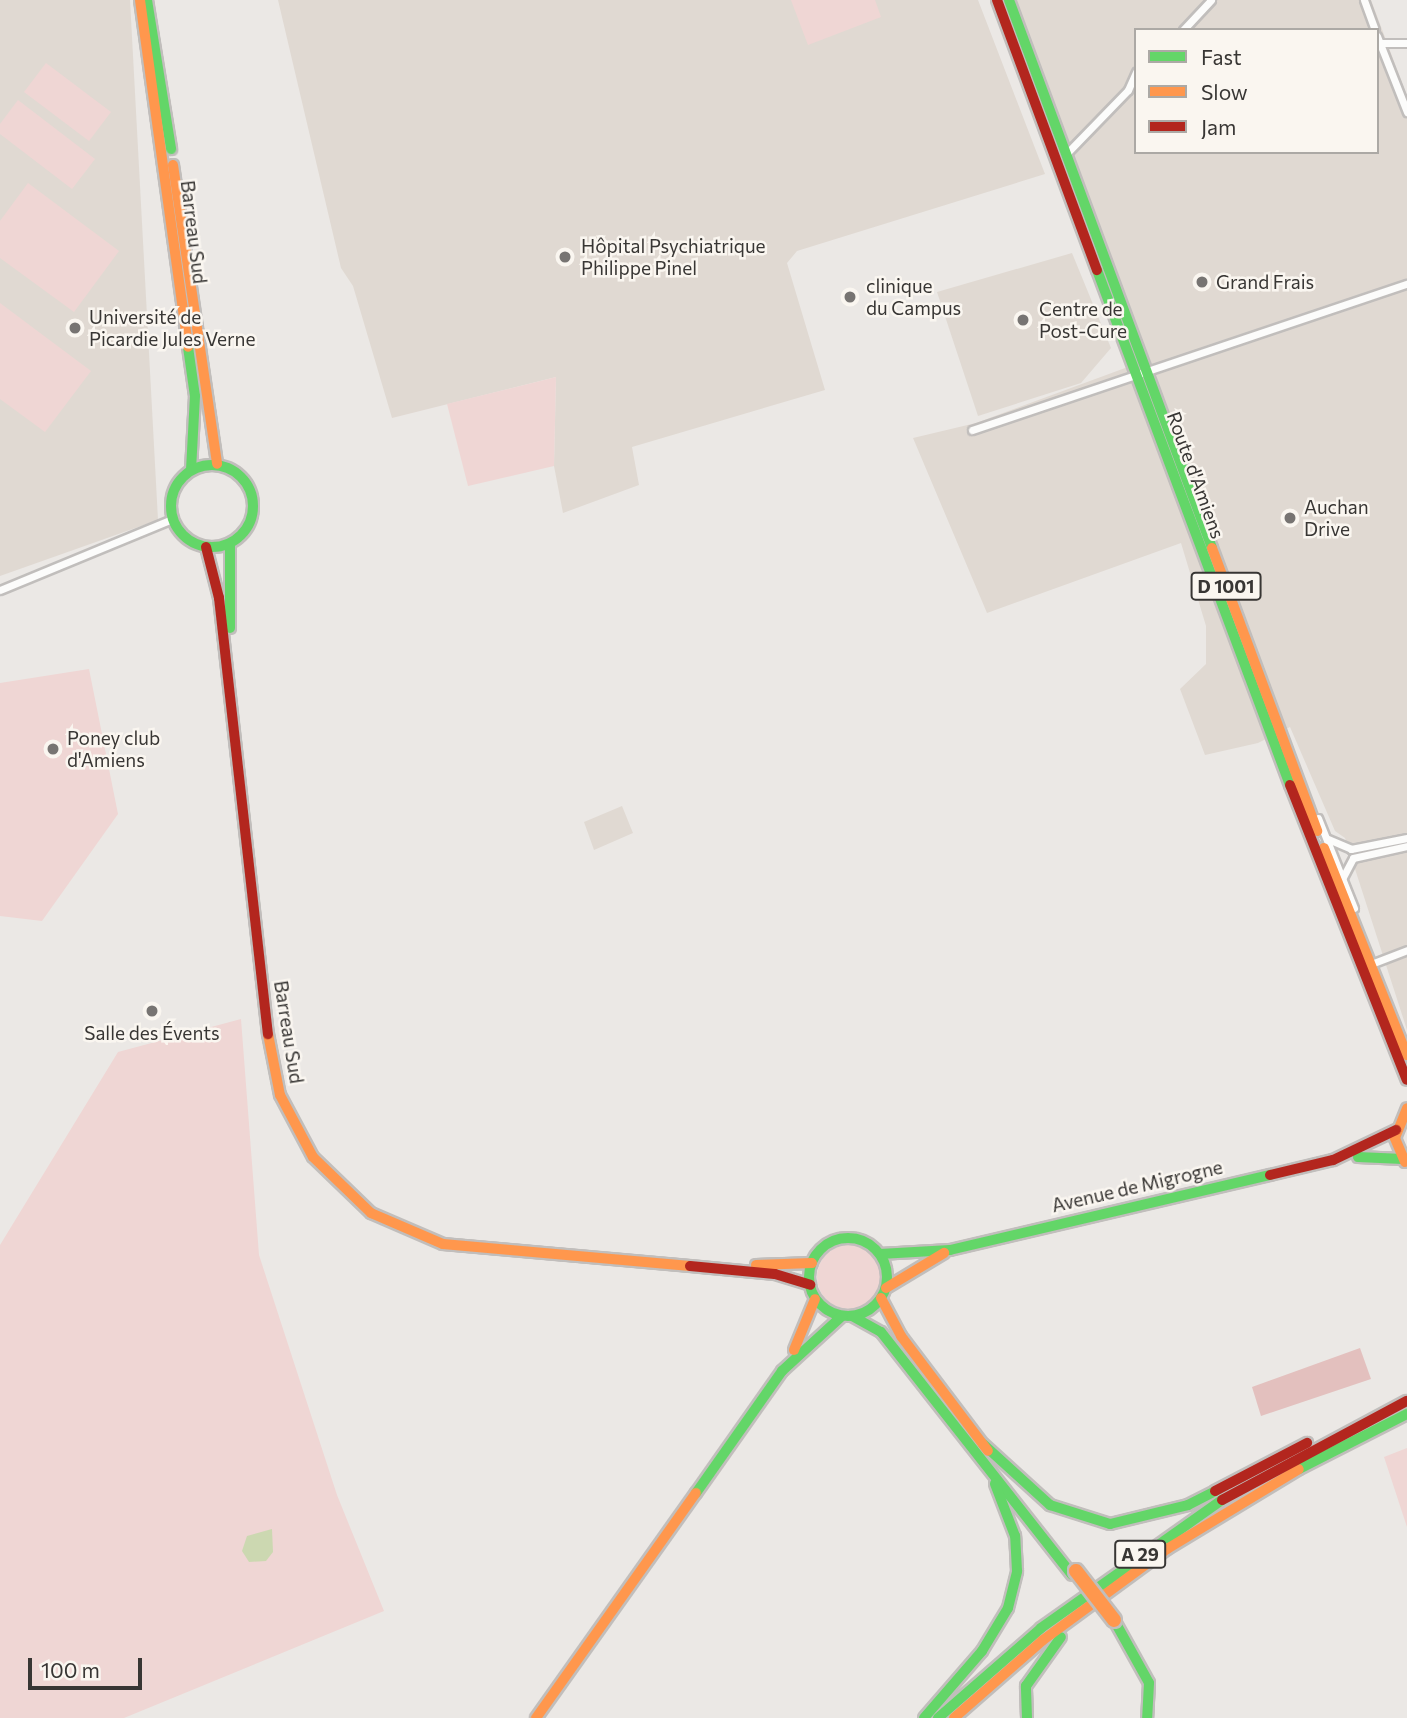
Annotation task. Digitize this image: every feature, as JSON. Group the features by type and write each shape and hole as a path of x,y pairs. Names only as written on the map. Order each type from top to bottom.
{"main road":[{"name":"Barreau Sud","path":"139,0 195,396 191,470"},
{"name":"Barreau Sud","path":"147,0 217,464"},
{"name":"Route d'Amiens","path":"997,0 1061,156 1407,1080"},
{"name":"Route d'Amiens","path":"1009,0 1061,156"},
{"name":"Route d'Amiens","path":"1143,374 1407,1055"},
{"path":"217,464 242,478 254,504 251,520 230,544 206,547 183,535 172,519 172,494 191,470 217,464"},
{"name":"Barreau Sud","path":"230,544 229,622 275,1051 290,1109 326,1166 397,1222 463,1242 784,1268 811,1263"},
{"name":"Barreau Sud","path":"206,547 219,598 272,1065 280,1096 313,1157 371,1213 443,1244 775,1274 813,1292"},
{"path":"1405,1162 1396,1130 1407,1108"},
{"name":"Avenue de Migrogne","path":"880,1254 950,1250 1333,1160 1396,1130"},
{"name":"Avenue de Migrogne","path":"1333,1160 1405,1162"},
{"path":"536,1718 782,1371 813,1292 811,1263 825,1245 841,1238 866,1242 880,1254 883,1293 896,1329 981,1450 1112,1621 1149,1683 1147,1718"},
{"name":"Avenue de Migrogne","path":"883,1293 950,1250"},
{"path":"813,1292 847,1316 881,1332 981,1450 1050,1505 1087,1520 1134,1522 1188,1505 1290,1451 1364,1422"},
{"path":"782,1371 847,1316 883,1293"},
{"name":"A 29","path":"938,1718 1041,1628 1158,1541 1364,1422 1407,1401"},
{"name":"A 29","path":"954,1718 1109,1591 1233,1507 1407,1414"},
{"path":"925,1718 982,1651 1013,1593 1012,1520 981,1450"},
{"path":"1027,1718 1026,1686 1038,1660 1109,1591"},
{"path":"1112,1621 1136,1668 1141,1718"}],"street":[{"path":"1185,28 1211,0"},
{"path":"1364,0 1374,28"},
{"path":"1379,40 1407,43"},
{"path":"1379,42 1407,112"},
{"path":"1061,156 1134,82"},
{"path":"972,430 1407,284"},
{"path":"0,590 172,519"},
{"path":"1305,795 1327,838 1362,939"},
{"path":"1327,838 1351,849 1407,838"},
{"path":"1342,878 1353,858 1407,846"},
{"path":"1371,964 1407,950"}],"shaded area":[{"name":"Université de Picardie Jules Verne","path":"0,0 130,0 158,520 0,576"},
{"name":"Hôpital Psychiatrique Philippe Pinel","path":"278,0 978,0 1045,174 797,251 787,263 825,390 632,447 639,485 563,513 554,466 556,377 392,418 353,286 341,268"},
{"path":"791,0 875,0 881,17 808,45"},
{"path":"1008,0 1371,0 1407,96 1407,1030 1345,838 1335,831 1290,727 1258,743 1205,755 1180,689 1206,664 1206,626 1181,543 987,613 913,438 976,423 1136,364"},
{"path":"46,63 111,112 89,141 24,92"},
{"path":"18,100 95,159 72,189 0,134 0,124"},
{"path":"28,183 119,251 74,312 0,258 0,221"},
{"name":"Centre de Post-Cure","path":"1072,253 1111,348 1081,383 978,416 937,292"},
{"path":"0,303 91,371 45,432 0,399"},
{"path":"556,377 554,466 468,486 447,404"},
{"name":"Poney club d'Amiens","path":"89,669 118,814 42,921 0,916 0,683"},
{"path":"622,806 633,833 594,850 584,822"},
{"path":"241,1019 259,1255 337,1495 384,1611 124,1718 0,1718 0,1245 118,1052"},
{"path":"849,1245 861,1247 872,1254 879,1265 879,1289 872,1300 861,1307 849,1309 837,1307 826,1300 819,1289 817,1277 819,1265 826,1254 837,1247"},
{"path":"1360,1348 1371,1379 1261,1416 1252,1387"},
{"path":"1407,1448 1407,1527 1384,1457"},
{"path":"272,1529 273,1552 266,1561 249,1562 242,1551 247,1536"}],"traffic: fast":[{"path":"147,0 171,149"},
{"path":"1009,0 1212,548"},
{"path":"1097,270 1290,785"},
{"path":"188,347 195,396 191,470"},
{"path":"212,465 228,468 241,477 250,490 253,506 250,522 241,535 228,544 212,547 196,544 183,535 174,522 171,506 174,490 183,477 196,468 212,465"},
{"path":"230,544 230,628"},
{"path":"1358,1157 1403,1159"},
{"path":"880,1254 950,1250 1270,1175"},
{"path":"848,1238 863,1241 876,1249 884,1262 887,1277 884,1292 876,1305 863,1313 848,1316 833,1313 820,1305 812,1292 809,1277 812,1262 820,1249 833,1241 848,1238"},
{"path":"696,1493 782,1371 842,1316"},
{"path":"852,1316 881,1332 1072,1575"},
{"path":"1299,1469 1407,1414"},
{"path":"983,1444 1050,1505 1110,1524 1188,1505 1215,1491"},
{"path":"924,1718 982,1651 1008,1608 1017,1571 1015,1536 995,1484"},
{"path":"938,1718 1041,1628 1222,1500"},
{"path":"1114,1620 1149,1683 1147,1718"},
{"path":"1027,1718 1026,1686 1061,1637"}],"traffic: slow":[{"path":"140,0 188,347"},
{"path":"173,165 217,464"},
{"path":"1212,548 1317,831"},
{"path":"1324,848 1407,1055"},
{"path":"268,1034 280,1095 313,1157 371,1213 443,1244 690,1266"},
{"path":"1405,1162 1395,1138 1407,1108"},
{"path":"886,1288 944,1253"},
{"path":"756,1265 812,1263"},
{"path":"881,1298 901,1336 988,1451"},
{"path":"794,1350 815,1299"},
{"path":"954,1718 1043,1640 1167,1549 1299,1469"},
{"path":"536,1718 696,1493"},
{"path":"1076,1571 1114,1620"}],"traffic: jam":[{"path":"997,0 1097,270"},
{"path":"206,547 219,598 268,1034"},
{"path":"1290,785 1407,1080"},
{"path":"1270,1175 1333,1160 1396,1130"},
{"path":"690,1266 775,1274 810,1285"},
{"path":"1222,1500 1407,1401"},
{"path":"1215,1491 1307,1443"}],"place":[{"name":"Hôpital Psychiatrique Philippe Pinel","path":"565,257"},
{"name":"Grand Frais","path":"1202,282"},
{"name":"clinique du Campus","path":"850,297"},
{"name":"Centre de Post-Cure","path":"1023,320"},
{"name":"Université de Picardie Jules Verne","path":"75,328"},
{"name":"Auchan Drive","path":"1290,518"},
{"name":"Poney club d'Amiens","path":"53,749"},
{"name":"Salle des Évents","path":"152,1011"}]}
